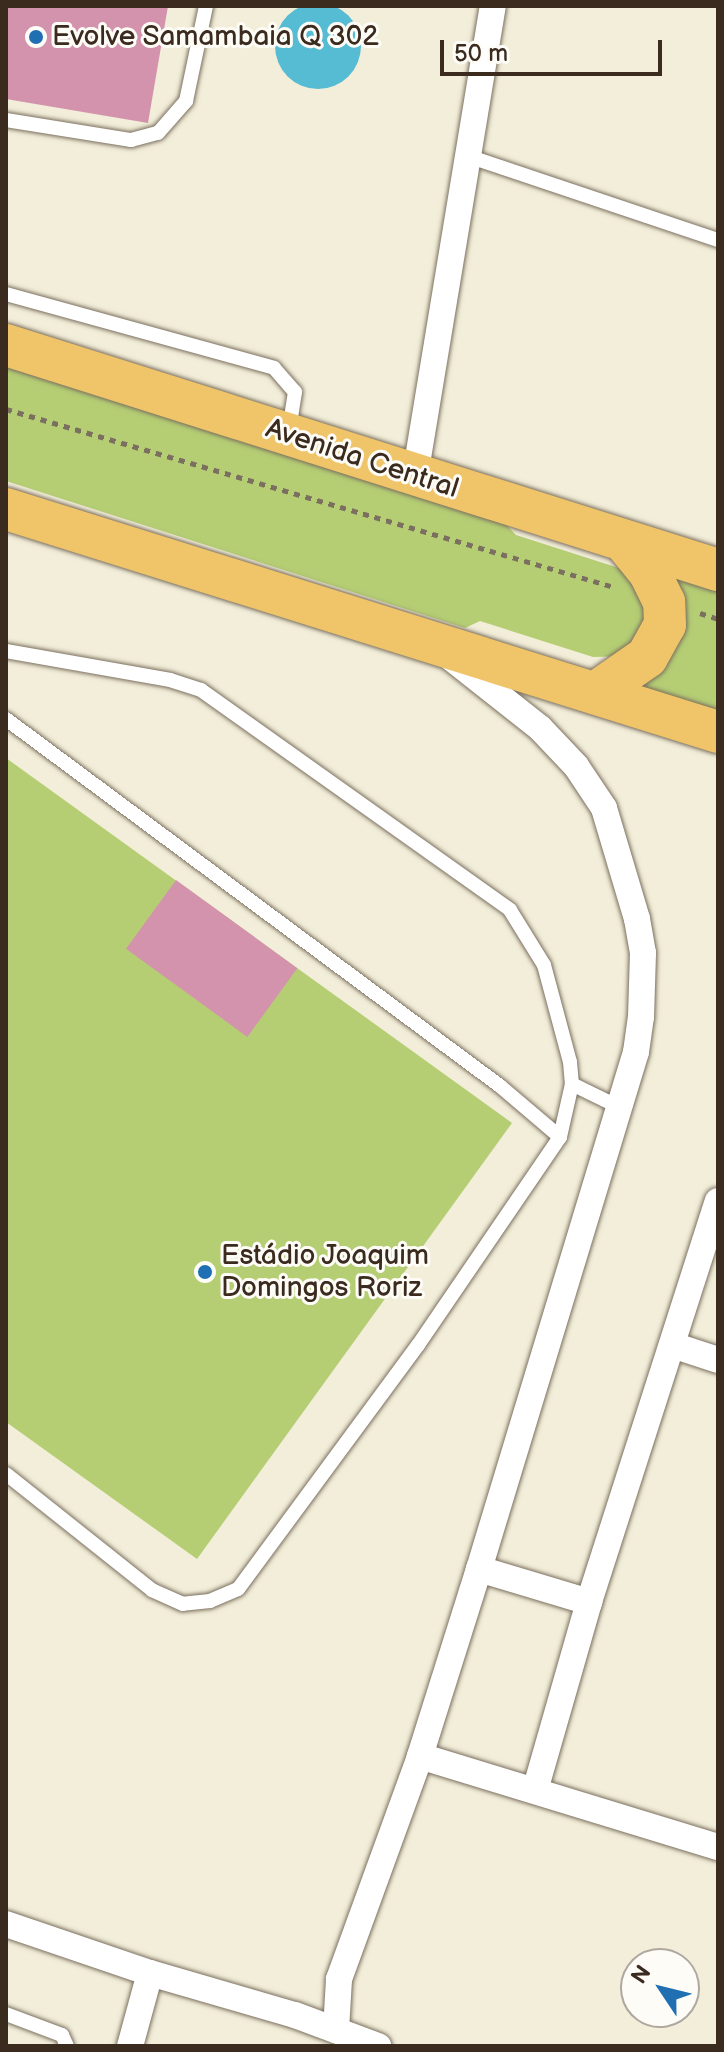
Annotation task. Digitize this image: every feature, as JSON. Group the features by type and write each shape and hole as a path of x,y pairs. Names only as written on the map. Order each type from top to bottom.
{"main road":[{"name":"Avenida Central","path":"6,345 624,541 717,564"},
{"path":"6,509 426,637 718,732"},
{"path":"595,693 647,657 665,625 664,602 650,573 624,541"}],"street":[{"path":"415,476 493,6"},
{"path":"336,2030 339,1979 420,1756 636,1052 643,953 623,857 604,808 576,766 540,728 426,637"},
{"path":"536,1787 589,1602 718,1201"},
{"path":"672,1345 718,1360"},
{"path":"479,1569 589,1602"},
{"path":"420,1756 536,1787 718,1847"},
{"path":"6,1924 150,1973 295,2015 378,2046"},
{"path":"130,2046 150,1973"},
{"path":"295,2015 339,1979"}],"lane":[{"path":"6,120 131,140 158,133 186,101 206,6"},
{"path":"468,156 718,240"},
{"path":"6,294 274,368 295,392 288,435"},
{"path":"6,651 170,680 201,690 510,910 544,965 572,1084 560,1137 418,1345 238,1589 210,1601 183,1604 152,1590 6,1474"},
{"path":"6,719 500,1086 560,1137"},
{"path":"572,1084 619,1107"},
{"path":"6,2014 62,2035 67,2046"}],"path":[{"path":"6,409 718,619"}],"green space":[{"path":"6,352 490,507 516,535 625,570 654,615 628,656 593,657 480,621 465,628 6,481"},
{"path":"672,571 718,585 718,715 634,689"},
{"name":"Estádio Joaquim Domingos Roriz","path":"6,758 512,1123 197,1559 6,1422"}],"water":[{"path":"318,3 342,10 354,22 361,46 354,70 342,82 318,89 294,82 282,70 275,46 282,22 294,10"}],"building":[{"path":"6,6 168,6 148,123 6,99"},
{"path":"176,880 297,968 247,1037 126,949"}],"place":[{"name":"Evolve Samambaia Q 302","path":"36,37"},
{"name":"Estádio Joaquim Domingos Roriz","path":"205,1272"}]}
